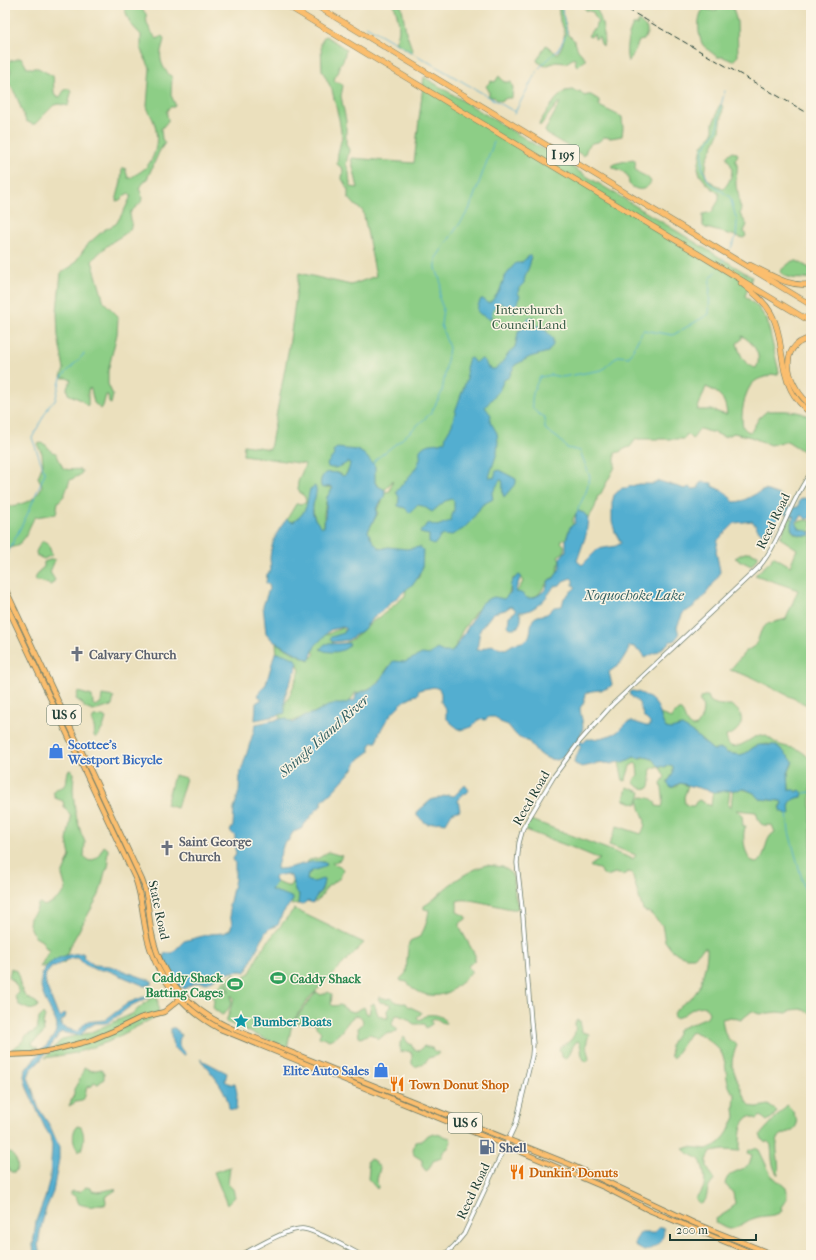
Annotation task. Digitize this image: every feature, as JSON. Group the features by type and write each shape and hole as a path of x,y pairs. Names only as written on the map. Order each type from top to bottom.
{"highway":[{"name":"I 195","path":"286,5 811,322"},
{"name":"I 195","path":"315,5 811,305"},
{"path":"729,255 790,284 802,286 811,284"},
{"path":"721,267 759,298 771,312 777,328 785,373 789,386 797,399 811,414"},
{"path":"811,338 802,341 795,348 790,355 788,363 794,386 801,396 811,405"}],"main road":[{"name":"State Road","path":"5,588 139,872 145,888 156,951 167,974 181,997 198,1010 224,1025 569,1164 694,1223 774,1255"},
{"name":"State Road","path":"5,602 135,878 140,892 146,933 152,953 163,977 206,1022 505,1145 606,1188 649,1210 758,1255"},
{"path":"5,1055 32,1054 89,1041 113,1032 140,1018 164,1012 181,997"}],"street":[{"name":"Reed Road","path":"444,1255 458,1242 467,1229 508,1140 520,1108 532,1051 523,917 517,870 519,842 523,828 531,812 554,776 580,741 623,693 675,647 759,568 768,557 792,506 811,473"},
{"path":"241,1255 293,1230 301,1229 319,1235 361,1255"}],"green space":[{"path":"123,5 139,5 146,14 147,24 152,33 157,39 162,36 164,38 161,51 161,62 164,69 172,77 171,95 175,104 174,107 170,107 167,110 168,121 161,129 162,139 165,143 160,150 147,179 139,188 142,200 130,213 130,229 106,247 92,261 104,302 117,315 118,318 117,334 108,371 108,384 113,395 111,404 109,403 108,395 106,395 101,409 94,403 90,388 88,390 87,406 81,400 68,394 67,388 71,380 61,377 64,369 58,336 57,311 61,273 73,265 88,244 104,230 116,224 131,196 129,193 120,200 116,201 121,182 122,168 125,168 128,178 131,178 148,164 152,159 156,147 156,128 147,106 150,68 141,50 141,35 130,23"},
{"path":"394,5 400,5 402,8 406,32 412,53 395,42 399,28"},
{"path":"558,5 560,5 568,34 574,40 578,50 585,58 585,61 578,66 576,65 574,58 566,63 556,62 545,66 537,60 546,45 557,54 562,45 564,30 560,22"},
{"path":"581,5 593,6 596,9 603,31 603,46 599,37 595,39 594,34 591,37 588,36 592,30 595,29 596,24 598,23 593,12 586,10"},
{"path":"719,5 732,5 737,22 738,56 733,61 723,57 717,57 701,42 699,21 701,12 704,9 714,11 717,10"},
{"path":"639,21 647,29 647,33 644,40 639,41 628,62 627,48 629,34 633,25 637,25"},
{"name":"Interchurch Council Land","path":"326,36 346,50 334,81 341,83 343,86 341,96 346,121 346,144 349,150 346,165 348,167 351,187 358,188 351,158 414,163 424,77 752,277 745,296 758,307 767,320 779,372 777,375 771,374 758,379 751,386 745,397 742,416 743,427 747,431 751,432 759,418 767,411 790,411 806,415 811,418 811,456 787,441 770,445 751,437 734,433 724,437 701,429 692,439 687,434 684,439 636,439 630,447 615,453 615,467 600,495 597,497 592,513 588,518 584,513 578,516 575,515 573,525 570,527 566,540 564,538 561,542 564,545 564,552 558,556 560,560 556,576 549,580 539,594 526,602 515,594 523,582 521,578 513,578 509,593 505,600 476,611 462,631 452,654 431,656 410,662 390,665 376,684 362,692 355,693 349,703 339,707 323,709 291,722 282,722 278,711 287,701 300,671 298,664 277,656 276,643 309,660 315,654 311,648 323,636 342,628 347,632 333,641 332,644 344,644 354,638 405,596 406,590 419,577 421,568 375,556 368,531 378,513 377,509 382,502 381,493 390,491 393,480 385,490 378,486 375,482 374,474 348,470 345,476 335,473 322,477 321,486 333,488 327,497 324,513 324,526 322,528 315,519 313,510 316,490 309,494 307,507 300,516 293,522 287,519 296,504 306,503 305,497 298,489 298,481 305,464 243,455 244,445 270,449 289,347 299,273 351,285 376,276 363,211 348,197 348,189 342,179 343,169 337,164 342,137 332,90 322,70 321,43","holes":["742,336 750,342 758,354 758,363 756,368 749,365 739,351 737,343 741,340","706,387 721,397 725,404 727,414 712,410 697,410"]},
{"path":"19,58 22,59 27,68 38,68 53,76 55,96 60,97 65,89 70,89 71,93 68,106 59,104 54,105 35,124 26,121 16,95 7,80 11,71 7,68 9,62"},
{"path":"499,76 504,82 511,82 513,88 512,98 507,98 501,101 494,97 489,97 489,91 486,86 491,81 495,82"},
{"path":"573,90 577,92 580,91 584,96 591,95 599,100 599,105 601,107 622,117 622,136 611,138 604,137 598,142 592,143 587,148 584,156 547,134 545,131 560,103 558,103 540,126 539,124 556,99 565,91"},
{"path":"721,104 723,108 720,131 707,159 705,176 708,180 723,189 729,181 732,171 727,156 731,152 737,153 738,155 735,160 737,166 736,187 741,208 740,214 747,225 744,231 746,236 743,238 703,226 703,214 712,212 719,200 719,194 707,184 700,175 698,168 702,146 713,133 713,123 718,108"},
{"path":"633,159 636,170 647,177 651,182 646,188 635,188 629,184 628,176 622,171 612,167 614,164"},
{"path":"792,261 797,261 811,269 811,278 792,278 781,273 780,271"},
{"path":"41,443 46,445 52,452 56,453 63,468 68,470 77,469 82,472 80,475 70,480 64,496 58,502 56,514 35,517 22,541 5,550 5,503 11,507 26,502 34,498 40,490 42,485 38,477 43,464 42,453 38,444"},
{"path":"790,516 793,520 791,529 798,535 802,535 795,523 805,520 811,521 811,707 751,677 730,670 745,652 756,645 761,631 767,624 786,619 798,590 755,575 771,561 773,556 790,566 797,549 780,538"},
{"path":"43,541 48,543 52,555 44,559 37,556 36,552 39,545"},
{"path":"749,552 758,555 751,566 735,558 742,554"},
{"path":"52,559 55,560 50,572 55,580 51,585 36,581 35,579 39,571 44,567 44,562"},
{"path":"78,692 92,696 93,704 95,706 101,703 102,695 114,697 112,706 93,711 85,708 82,703 76,699"},
{"path":"703,696 708,696 710,701 715,704 731,705 738,710 741,718 739,728 730,735 726,736 728,743 732,746 742,744 757,736 763,735 780,745 798,750 811,760 811,1013 801,1009 792,1010 787,1013 778,1012 759,1014 752,1011 741,1020 731,1017 722,1019 727,1038 737,1045 732,1058 732,1063 748,1103 754,1107 768,1105 777,1111 773,1117 767,1121 761,1116 757,1119 750,1116 746,1119 741,1132 740,1151 724,1150 711,1152 707,1160 707,1167 714,1180 708,1188 706,1199 701,1204 695,1199 701,1192 704,1185 705,1178 701,1162 699,1159 683,1149 690,1147 707,1149 720,1143 728,1132 735,1117 735,1095 731,1091 727,1081 724,1059 721,1052 707,1039 696,1033 690,1033 675,1056 672,1058 670,1046 679,1029 707,1017 709,1013 706,1007 701,1006 693,1008 679,1017 675,1018 673,1016 679,1007 693,996 699,987 705,966 707,948 704,948 694,957 686,957 671,949 665,941 662,925 650,913 643,910 632,873 628,872 623,875 615,873 607,876 599,869 590,866 600,859 525,830 529,819 633,859 636,855 609,845 617,826 641,834 645,824 639,799 645,797 653,800 656,806 662,807 663,798 661,783 665,777 659,766 670,765 673,766 673,774 667,783 670,787 675,787 680,783 688,786 684,797 685,804 689,806 694,806 699,800 711,806 713,790 730,789 728,806 731,808 733,787 735,787 753,792 760,799 781,801 782,803 780,808 787,814 790,813 789,806 791,801 795,798 802,797 799,790 797,792 789,790 788,773 792,765 791,759 777,746 767,744 754,747 747,753 740,755 727,753 720,749 713,750 692,732 680,726 675,729 666,728 662,722 660,714 671,718 678,710 682,712 689,725 692,727 697,726 702,717 702,705 699,701","holes":["736,810 756,812 761,823 765,825 772,825 775,832 769,838 763,856 758,863 750,860 748,857 744,838 746,826 743,826 742,814"]},
{"path":"103,716 106,718 103,728 96,738 94,736 92,720 94,717"},
{"path":"634,757 647,757 659,766 651,769 651,783 649,788 645,789 634,783 634,780 638,775 637,765 635,763 630,766 626,779 623,781 619,762"},
{"path":"70,770 74,773 73,790 75,811 85,842 84,857 90,861 97,858 104,846 108,849 107,859 109,861 99,895 69,948 64,963 40,967 50,949 46,948 42,941 35,937 29,924 30,918 36,911 38,904 40,903 44,906 50,903 59,897 66,889 62,875 70,856 67,841 71,817 64,806 63,801 55,798 53,791 63,787 66,784 68,771"},
{"path":"174,775 186,778 177,808 166,805"},
{"path":"627,787 641,792 637,804 624,800"},
{"path":"328,852 342,856 340,860 332,863 343,870 340,878 327,887 320,898 315,902 314,900 322,890 324,880 322,879 311,882 307,880 307,877 313,870 324,862 307,862 309,860 319,858"},
{"path":"486,865 503,867 510,872 514,880 515,896 518,907 517,909 513,909 476,901 457,901 457,912 467,917 461,922 460,928 475,955 475,960 468,966 471,973 449,992 438,995 421,993 407,982 401,981 400,979 406,973 409,943 410,941 419,937 426,924 429,910 424,909 424,906 459,878"},
{"path":"293,880 295,891 299,894 298,904 292,905 293,900 271,889 276,882 290,886"},
{"name":"Caddy Shack","path":"294,909 364,943 310,997 294,1021 316,992 321,995 329,992 332,995 331,1004 333,1006 340,1005 349,1011 354,1012 364,1007 367,1014 369,1014 371,1005 374,1003 378,1015 388,1018 387,1010 391,1007 391,1004 380,1002 378,998 391,998 394,1001 406,1003 408,1006 421,1012 421,1014 417,1017 419,1020 427,1015 436,1015 443,1018 446,1023 435,1018 431,1020 432,1024 426,1028 424,1024 414,1024 408,1019 398,1015 395,1016 392,1023 393,1026 397,1028 397,1031 385,1034 379,1039 370,1034 361,1038 359,1037 358,1028 362,1025 363,1020 359,1016 354,1016 336,1037 328,1040 326,1038 320,1038 319,1036 321,1032 316,1027 316,1024 302,1022 292,1024 287,1048 226,1022 234,998 231,995 230,1007 222,1015 213,1008 214,1000 212,996 225,980 229,992 227,979 234,974 241,978 250,973 261,950"},
{"path":"11,968 18,972 23,992 28,998 37,1003 38,1006 36,1008 31,1010 19,1005 15,996 19,993 18,990 13,980 9,977"},
{"path":"157,993 159,1015 108,1042 75,1053 45,1058 62,1039 89,1033 132,1014"},
{"path":"43,1014 45,1017 43,1023 44,1032 32,1043 38,1048 25,1051 12,1050 20,1044 26,1036 37,1030 39,1018"},
{"path":"577,1020 580,1021 582,1032 589,1034 586,1045 589,1059 587,1062 583,1058 578,1041 574,1044 566,1059 562,1057 559,1049 573,1037 575,1023"},
{"path":"404,1037 414,1049 419,1051 424,1046 432,1048 434,1051 439,1053 436,1056 428,1058 425,1063 415,1067 412,1064 412,1053 408,1051 400,1051 400,1043"},
{"path":"84,1068 91,1071 101,1069 104,1074 104,1079 98,1084 94,1083 92,1086 87,1087 82,1101 76,1102 69,1106 74,1094 74,1089"},
{"path":"787,1105 794,1114 797,1124 791,1131 781,1135 777,1141 779,1166 778,1175 773,1164 771,1145 767,1141 766,1143 763,1141 760,1135"},
{"path":"77,1126 81,1127 84,1136 82,1147 79,1152 75,1146 73,1135"},
{"path":"433,1133 450,1138 451,1141 449,1147 443,1152 441,1158 433,1161 429,1169 426,1171 422,1166 422,1160 414,1155 413,1150 415,1142 422,1141 426,1136"},
{"path":"755,1148 759,1150 771,1175 786,1188 786,1200 781,1207 782,1211 779,1213 752,1219 732,1229 726,1228 715,1223 716,1219 730,1210 735,1203 733,1193 725,1184 727,1178 750,1163 752,1155 748,1153 749,1150"},
{"path":"5,1149 17,1162 15,1172 11,1172 7,1167 5,1161"},
{"path":"369,1159 373,1160 380,1168 377,1180 377,1189 368,1179 369,1169 367,1161"},
{"path":"230,1167 228,1184 233,1189 235,1197 227,1205 214,1172"},
{"path":"86,1187 91,1188 92,1191 98,1192 113,1189 116,1190 105,1197 105,1205 99,1204 89,1206 79,1204 76,1197 70,1193 73,1191 79,1192"}],"water":[{"path":"530,255 531,258 524,283 519,288 518,293 520,296 515,307 516,313 512,312 500,303 493,309 490,320 480,314 477,311 477,308 481,299 488,303 491,302 500,290 504,278 513,266 516,263 521,263"},
{"path":"532,317 536,320 535,325 544,328 553,339 553,345 548,352 530,357 515,365 509,377 504,380 499,391 485,407 491,415 490,421 497,433 498,442 497,453 489,477 494,478 496,471 499,470 516,479 516,483 504,497 503,482 500,480 492,494 493,499 482,505 472,520 463,529 450,536 444,535 440,537 433,545 429,542 429,535 420,532 428,523 437,526 450,521 454,510 454,501 452,499 445,501 432,512 423,506 417,505 410,513 405,508 398,506 399,497 396,492 416,468 420,459 421,449 427,445 445,441 446,435 452,425 467,378 466,368 469,358 471,358 475,363 482,359 486,362 488,368 490,367 491,369 495,369 515,347 518,331 522,329 522,325 528,318"},
{"path":"337,448 357,450 364,454 375,466 375,483 385,490 384,498 377,507 376,516 368,531 373,541 381,549 388,547 406,549 420,547 423,550 422,569 415,582 371,620 363,630 348,640 333,642 330,640 331,637 344,633 346,628 342,627 330,630 315,646 310,659 307,659 273,641 266,633 263,606 270,586 266,583 267,574 271,571 270,558 273,542 277,532 287,519 293,522 301,515 306,508 310,489 315,486 316,495 313,504 313,515 316,521 324,527 327,497 333,488 331,486 322,488 322,478 325,473 345,475 348,471 350,463 348,462 336,468 328,467 327,464 334,455 333,451"},
{"name":"Noquochoke Lake","path":"659,481 685,489 689,487 693,489 699,488 699,484 702,482 712,483 712,486 725,492 734,502 742,501 765,490 782,496 784,499 783,506 787,507 798,507 799,501 802,498 811,499 811,518 806,519 802,515 796,523 800,529 808,532 811,531 811,535 805,536 793,531 791,526 794,516 781,513 779,513 774,530 768,535 764,535 760,532 752,521 735,523 718,540 716,551 720,571 719,575 708,592 699,602 683,613 677,627 679,635 674,641 671,641 659,651 645,658 641,651 638,651 635,647 628,646 629,649 619,665 609,672 612,685 605,689 591,691 585,694 584,702 580,708 583,727 581,735 578,739 583,743 587,739 611,735 629,722 650,726 650,723 644,717 639,703 630,695 629,692 635,691 648,697 655,703 666,728 671,729 682,726 692,732 713,750 722,749 727,753 740,755 759,745 775,745 781,749 793,761 788,773 789,790 794,790 797,792 800,790 803,793 802,797 792,800 789,807 790,814 780,811 781,801 760,799 754,793 745,789 714,792 680,783 671,788 667,783 673,774 673,766 659,766 652,759 643,756 640,758 634,757 624,762 596,764 582,767 575,764 574,761 581,746 575,742 562,758 557,760 549,759 539,754 529,742 516,735 508,725 500,722 495,717 489,717 485,720 479,719 472,727 460,730 446,718 446,710 441,702 441,693 439,689 434,687 419,690 417,695 411,697 398,707 386,721 378,736 377,742 373,742 370,746 370,751 359,759 353,769 323,800 320,807 301,829 293,832 288,841 284,843 277,869 283,869 310,862 322,862 327,864 309,873 307,880 311,882 322,879 324,880 321,890 313,903 307,901 302,905 298,904 299,894 295,891 291,876 286,874 275,876 274,879 276,882 271,890 293,898 293,900 282,914 278,925 270,928 265,933 246,972 241,971 225,973 207,983 194,983 184,989 181,986 179,987 165,966 165,953 172,953 184,941 210,934 224,933 230,930 232,925 229,906 235,879 235,863 233,859 236,853 235,836 230,831 233,826 234,809 239,791 240,775 256,724 285,718 293,723 304,716 332,704 343,704 355,700 356,694 369,689 379,682 393,661 405,662 422,654 429,655 437,649 443,652 452,652 481,604 494,597 504,599 511,592 510,586 512,582 519,575 521,576 516,592 521,593 527,598 532,598 545,590 549,580 554,578 560,568 560,558 566,551 566,540 570,527 575,523 576,513 578,511 584,513 588,518 586,535 577,561 582,565 598,549 616,546 621,543 615,532 612,521 612,503 614,495 622,488 638,484 653,484","holes":["571,578 573,580 573,585 576,587 564,598 562,606 554,607 547,614 535,618 532,622 529,635 526,640 513,644 505,649 491,645 477,650 480,630 493,613 505,610 511,606 516,611 509,616 508,626 510,628 517,628 521,620 519,612 525,612 540,604 554,586 560,585 563,581"]},
{"path":"325,644 350,644 348,647 336,652 327,652 320,649"},
{"path":"275,653 287,655 298,662 286,693 285,713 255,720 256,703 262,699 257,695 266,684"},
{"path":"465,785 469,790 467,793 462,794 458,801 460,810 452,813 446,823 440,822 427,824 417,816 417,812 431,800 448,795 454,796"},
{"path":"83,953 83,957 94,965 110,966 152,981 152,984 145,986 107,970 96,970 84,964 78,958 72,958 62,962 55,967 52,967 45,977 46,985 57,1013 61,1017 65,1013 66,1014 65,1018 61,1021 61,1025 63,1027 77,1032 86,1022 105,1020 128,1003 154,993 154,995 132,1005 109,1022 96,1023 90,1027 87,1027 80,1036 61,1032 39,1062 31,1069 28,1077 39,1109 50,1126 59,1147 59,1159 53,1192 45,1211 40,1232 38,1245 40,1255 34,1255 33,1245 36,1221 45,1198 50,1178 52,1146 50,1136 27,1088 24,1076 28,1066 53,1037 57,1027 42,992 42,974 50,963 62,957"},
{"path":"171,1028 175,1028 181,1035 179,1045 185,1055 181,1054 175,1049 171,1037"},
{"path":"200,1059 227,1073 225,1081 230,1084 235,1084 237,1093 236,1110 229,1109 226,1095 214,1076"},
{"path":"659,1227 663,1227 664,1231 659,1243 644,1251 635,1246 635,1241 640,1233 654,1233"}],"waterway":[{"path":"514,114 538,69 558,50 567,33 561,5"},
{"path":"366,26 515,112"},
{"path":"725,91 717,130 703,149 702,167 709,182 730,197 737,221 736,237 731,248"},
{"path":"372,466 375,460 402,439 431,413 442,392 449,348 441,325 443,308 439,298 441,283 436,268 436,258 469,210 494,142"},
{"path":"578,511 586,492 590,477 580,451 567,448 559,439 545,429 545,417 533,409 533,395 540,377 551,375 562,377 602,370 618,356 629,357 643,330 673,335 709,314 710,279 716,272"},
{"path":"5,558 27,515 45,473 32,438 50,404 55,401 61,378 84,354"},
{"path":"804,793 811,792"},
{"path":"787,813 789,832 811,912"}],"railway":[{"path":"620,5 811,115"}],"place":[{"name":"Calvary Church","path":"77,654"},
{"name":"Scottee's Westport Bicycle","path":"56,751"},
{"name":"Saint George Church","path":"167,848"},
{"name":"Caddy Shack","path":"278,978"},
{"name":"Caddy Shack Batting Cages","path":"235,984"},
{"name":"Bumber Boats","path":"241,1021"},
{"name":"Elite Auto Sales","path":"381,1070"},
{"name":"Town Donut Shop","path":"397,1084"},
{"name":"Shell","path":"487,1147"},
{"name":"Dunkin' Donuts","path":"517,1172"}],"water label":[{"name":"Shingle Island River","path":"324,736"}]}
